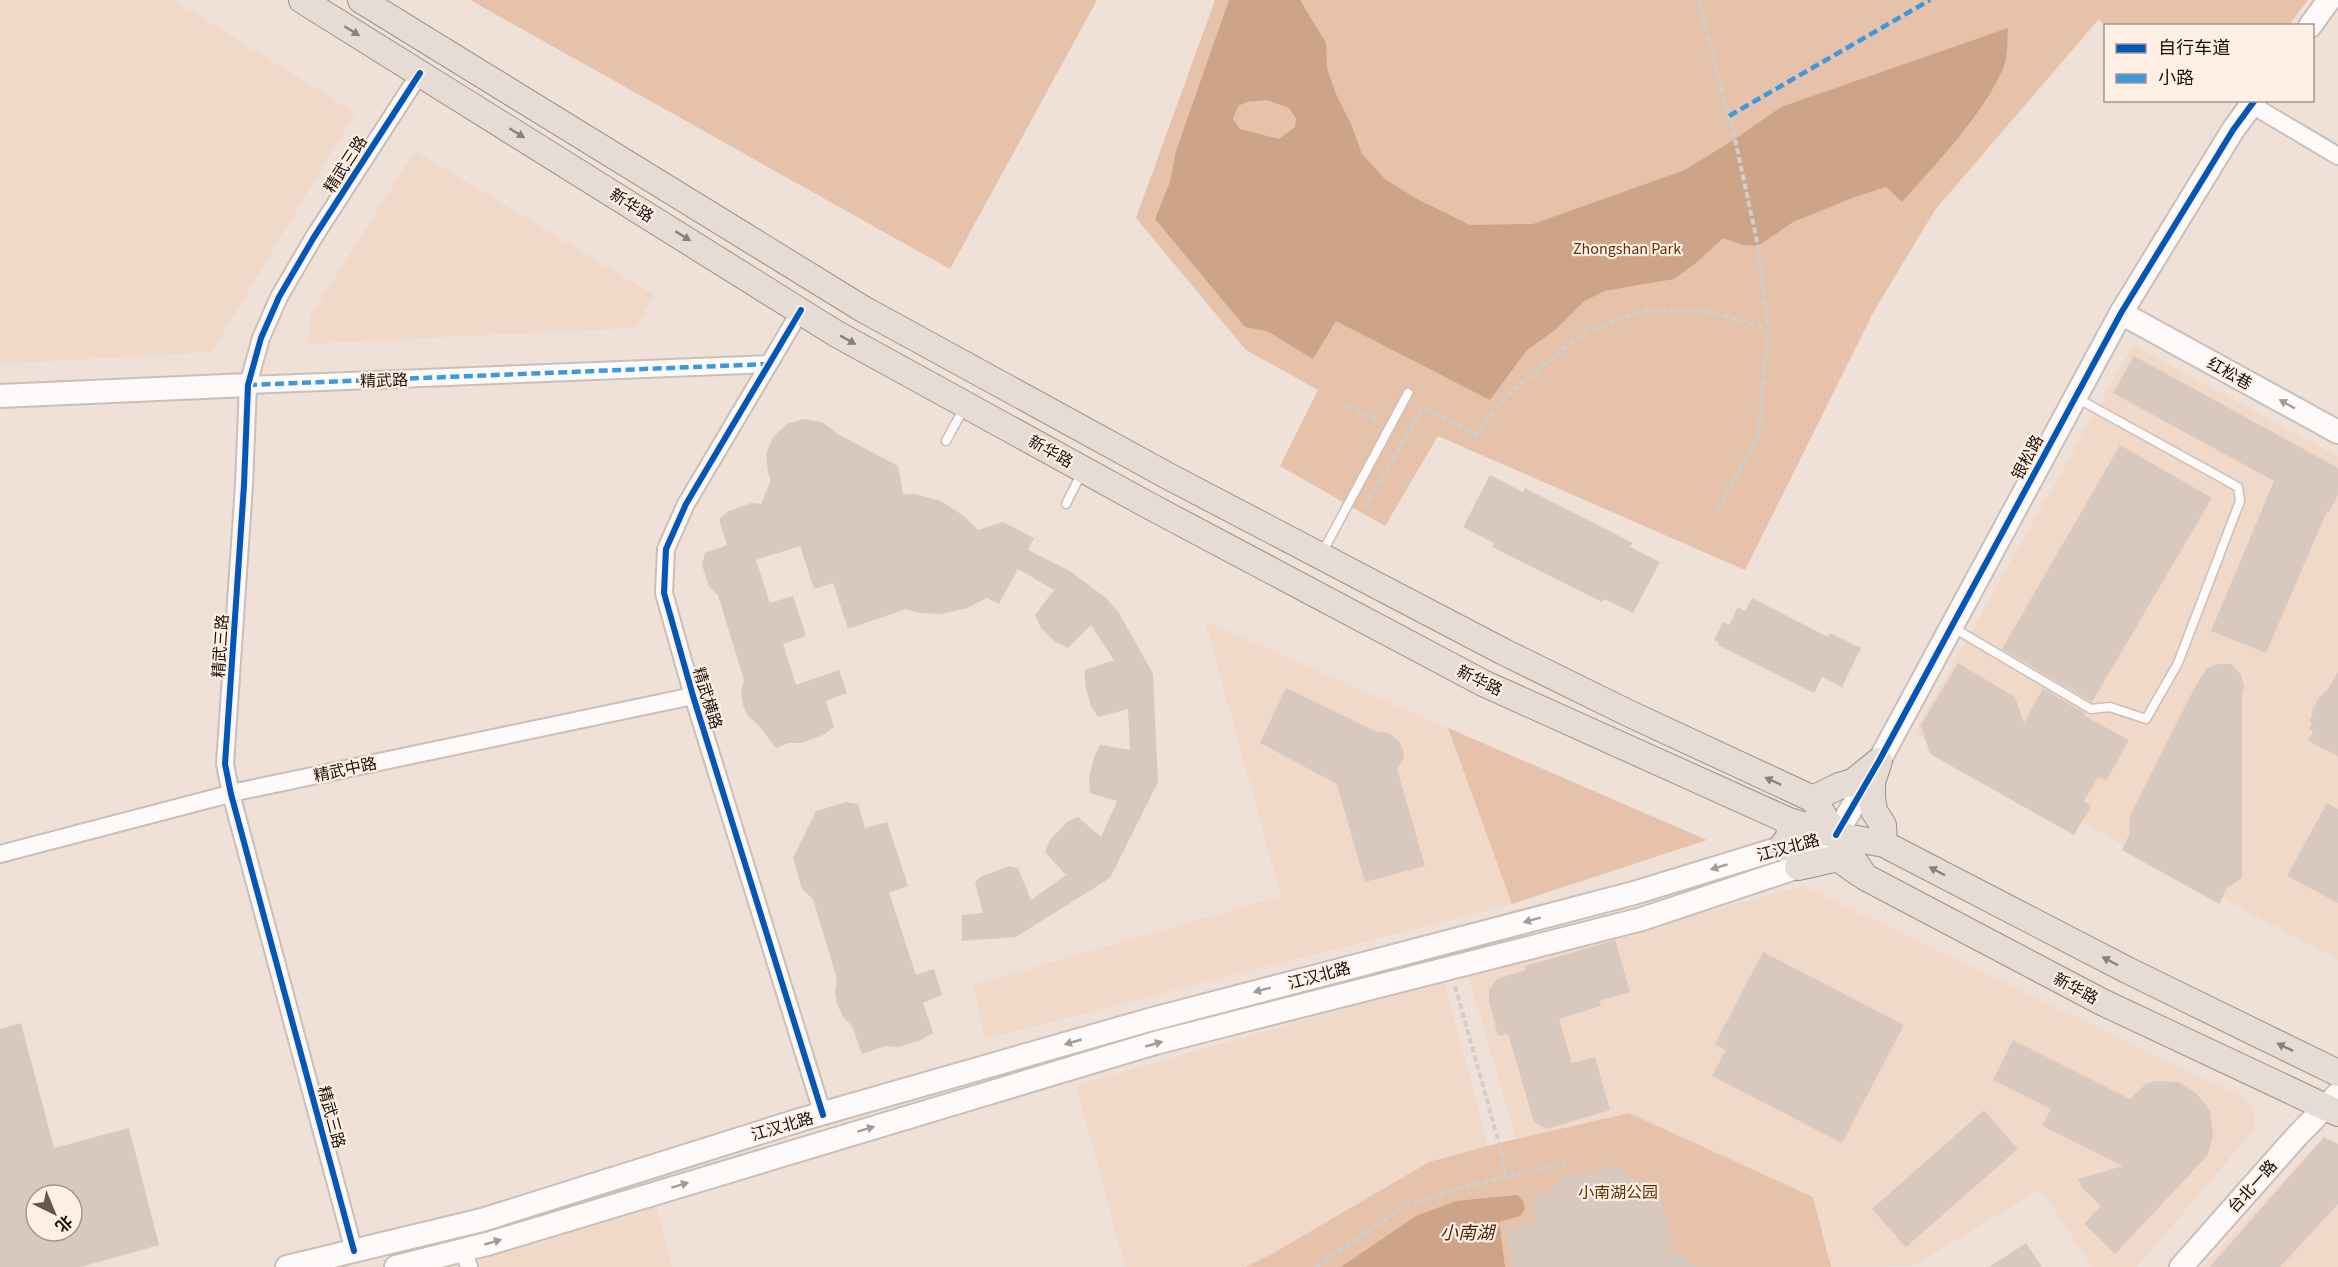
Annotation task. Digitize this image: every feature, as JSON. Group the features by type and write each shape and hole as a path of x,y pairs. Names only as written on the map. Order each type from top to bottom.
{"main road":[{"name":"新华路","path":"302,0 835,333 1483,683 1789,821 1836,835 1884,843 2127,970 2338,1073"},
{"name":"新华路","path":"361,0 862,309 1168,476 1321,556 1597,698 1813,799 1864,877 2102,1002 2334,1105"},
{"path":"2311,24 2329,0"},
{"name":"银松路","path":"1836,835 1879,761 2121,313 2233,130 2253,103"},
{"name":"红松巷","path":"2121,313 2338,432"},
{"name":"精武路","path":"0,396 248,385"},
{"path":"1813,799 1853,782 1879,761"},
{"path":"1879,761 1872,782 1872,798 1874,811 1883,825 1884,843"},
{"path":"1781,848 1790,836 1789,821"},
{"name":"江汉北路","path":"287,1267 482,1220 803,1119 1149,1020 1634,893 1781,848 1836,835"},
{"name":"江汉北路","path":"396,1267 466,1259 1155,1043 1642,919 1798,867 1836,835"},
{"path":"1798,867 1838,858 1864,877"},
{"name":"台北一路","path":"2181,1267 2296,1137 2334,1105"}],"street":[{"name":"精武三路","path":"354,1251 231,794 225,764 244,485 248,385 261,338 279,297 314,237 420,73"},
{"path":"2253,103 2338,156"},
{"name":"精武横路","path":"801,310 686,504 666,549 664,593 693,696 823,1115"},
{"name":"精武路","path":"248,385 769,364"},
{"name":"精武中路","path":"0,854 231,794 693,696"}],"lane":[{"path":"1321,556 1408,393"},
{"path":"1951,627 2091,709 2110,707 2146,719 2178,663 2240,501 2238,487 2075,397"},
{"path":"946,441 966,405"},
{"path":"1066,504 1084,469"}],"path":[{"path":"1699,0 1735,139 1758,246 1768,330 1758,437 1716,511"},
{"path":"1364,507 1423,408 1476,435 1507,395 1584,332 1647,310 1713,312 1768,330"},
{"path":"1450,968 1499,1143 1506,1177"},
{"path":"1316,1267 1405,1206 1464,1187 1568,1162"}],"shaded area":[{"path":"0,0 174,0 355,113 212,352 0,364"},
{"path":"415,151 654,295 635,328 308,344 310,317"},
{"path":"2133,345 2338,457 2338,960 1914,733"},
{"path":"1205,621 1448,728 1512,904 985,1039 973,985 1281,896"},
{"path":"1804,886 2247,1099 2255,1115 2253,1131 2137,1267 2092,1267 2041,1189 1912,1266 1831,1267 1813,1197 1629,1113 1516,1139 1468,974"},
{"path":"1444,980 1488,1146 1429,1162 1270,1255 1245,1267 1125,1267 1076,1085"},
{"path":"2324,1137 2338,1144 2338,1267 2203,1267"},
{"path":"654,1200 672,1267 480,1267 475,1247"}],"green space":[{"path":"470,0 1097,0 950,269"},
{"name":"Zhongshan Park","path":"1215,0 2308,0 2290,24 2105,24 2098,20 1935,210 1873,313 1745,570 1438,436 1385,526 1280,466 1318,390 1246,350 1136,218"},
{"path":"1448,728 1707,840 1512,904"},
{"name":"小南湖公园","path":"1629,1113 1813,1197 1831,1267 1245,1267 1270,1255 1429,1162"}],"water":[{"path":"1229,0 1300,0 1326,43 1327,69 1362,154 1385,179 1415,198 1470,225 1533,224 1685,170 1781,107 2008,28 2005,65 1994,87 1971,122 1902,202 1886,187 1793,222 1758,246 1743,245 1723,238 1674,279 1604,291 1583,302 1555,330 1527,350 1490,400 1336,321 1313,359 1267,331 1245,327 1155,219 1170,182 1176,151","holes":["1267,100 1289,108 1296,118 1295,127 1279,139 1240,129 1233,119 1238,106 1247,102"]},
{"name":"小南湖","path":"1517,1195 1523,1201 1525,1210 1520,1216 1499,1222 1505,1267 1341,1267 1416,1216 1456,1201"}],"building":[{"path":"2134,356 2338,468 2338,495 2329,512 2327,511 2266,653 2211,631 2274,481 2113,393"},
{"path":"804,419 822,422 838,434 898,466 903,494 915,494 941,501 964,516 978,530 1003,522 1034,538 1028,550 1068,570 1105,597 1119,613 1153,674 1158,782 1110,878 1016,937 962,941 962,915 983,913 975,883 980,877 1009,866 1018,868 1031,900 1066,875 1045,852 1050,840 1067,822 1078,817 1101,837 1117,801 1090,793 1089,778 1094,757 1100,745 1130,750 1128,709 1098,717 1091,706 1085,684 1085,670 1114,660 1091,625 1068,648 1055,642 1041,628 1035,615 1054,590 1018,569 999,604 987,598 967,608 942,614 918,613 906,609 848,629 833,583 814,589 800,546 756,560 770,603 793,596 806,636 783,644 796,685 839,670 847,693 826,701 834,727 823,735 801,743 789,743 776,748 748,716 743,705 741,691 744,680 718,595 709,587 702,565 705,553 727,545 719,519 729,511 751,503 761,504 771,480 766,454 773,437 787,424"},
{"path":"2120,445 2212,498 2092,702 2002,649"},
{"path":"1490,475 1523,492 1525,488 1633,543 1630,547 1660,562 1633,613 1604,599 1602,602 1492,547 1494,543 1463,527"},
{"path":"1752,598 1828,637 1830,633 1861,648 1842,687 1822,677 1814,693 1718,645 1719,642 1714,640 1723,622 1729,625 1738,607 1745,611"},
{"path":"1958,663 2015,697 2024,723 2043,688 2086,714 2085,716 2129,740 2106,781 2098,777 2084,801 2091,806 2074,835 1930,754 1921,725"},
{"path":"2218,664 2232,664 2241,675 2244,687 2242,696 2242,878 2227,888 2219,904 2122,850 2129,835 2130,816 2193,691 2206,669"},
{"path":"2338,672 2338,756 2308,741 2313,731 2309,729 2312,722 2309,721 2313,714 2311,713 2320,695 2322,696 2325,690 2327,691"},
{"path":"1286,688 1377,732 1389,733 1400,742 1404,753 1403,760 1397,769 1425,866 1365,882 1337,784 1260,743"},
{"path":"846,802 858,804 865,828 887,822 908,886 889,893 916,975 934,969 942,995 923,1003 933,1033 921,1040 899,1047 885,1046 862,1054 852,1026 843,1017 837,1004 835,991 837,979 813,899 802,889 793,858 816,811"},
{"path":"2327,803 2338,809 2338,903 2287,876"},
{"path":"1615,940 1630,992 1599,1001 1601,1006 1559,1019 1572,1063 1595,1057 1610,1110 1547,1129 1534,1122 1508,1034 1498,1036 1489,1001 1489,989 1497,979 1526,970 1525,966"},
{"path":"1763,952 1904,1025 1842,1143 1712,1076 1726,1050 1715,1044"},
{"path":"21,1023 54,1148 129,1128 159,1245 81,1267 0,1267 0,1029"},
{"path":"2013,1040 2130,1099 2146,1084 2156,1081 2178,1082 2197,1094 2210,1111 2213,1134 2208,1155 2115,1254 2084,1224 2101,1206 2082,1188 2078,1179 2123,1166 2042,1126 2051,1109 1993,1080"},
{"path":"1984,1110 2018,1149 1906,1247 1872,1209"},
{"path":"2324,1137 2338,1144 2338,1204 2280,1267 2210,1267"},
{"path":"1615,1165 1638,1181 1658,1184 1672,1249 1698,1267 1513,1267 1505,1230 1535,1222 1533,1198 1557,1187 1558,1178"},
{"path":"2026,1243 2042,1267 1989,1267"}],"marked path":[{"path":"1729,116 1930,0"},
{"path":"248,385 769,364"}],"cycle path":[{"path":"354,1251 231,794 225,764 244,485 248,385 261,338 279,297 314,237 420,73"},
{"path":"1836,835 1879,761 2121,313 2233,130 2254,102"},
{"path":"801,310 686,504 666,549 664,593 693,696 823,1115"}]}
